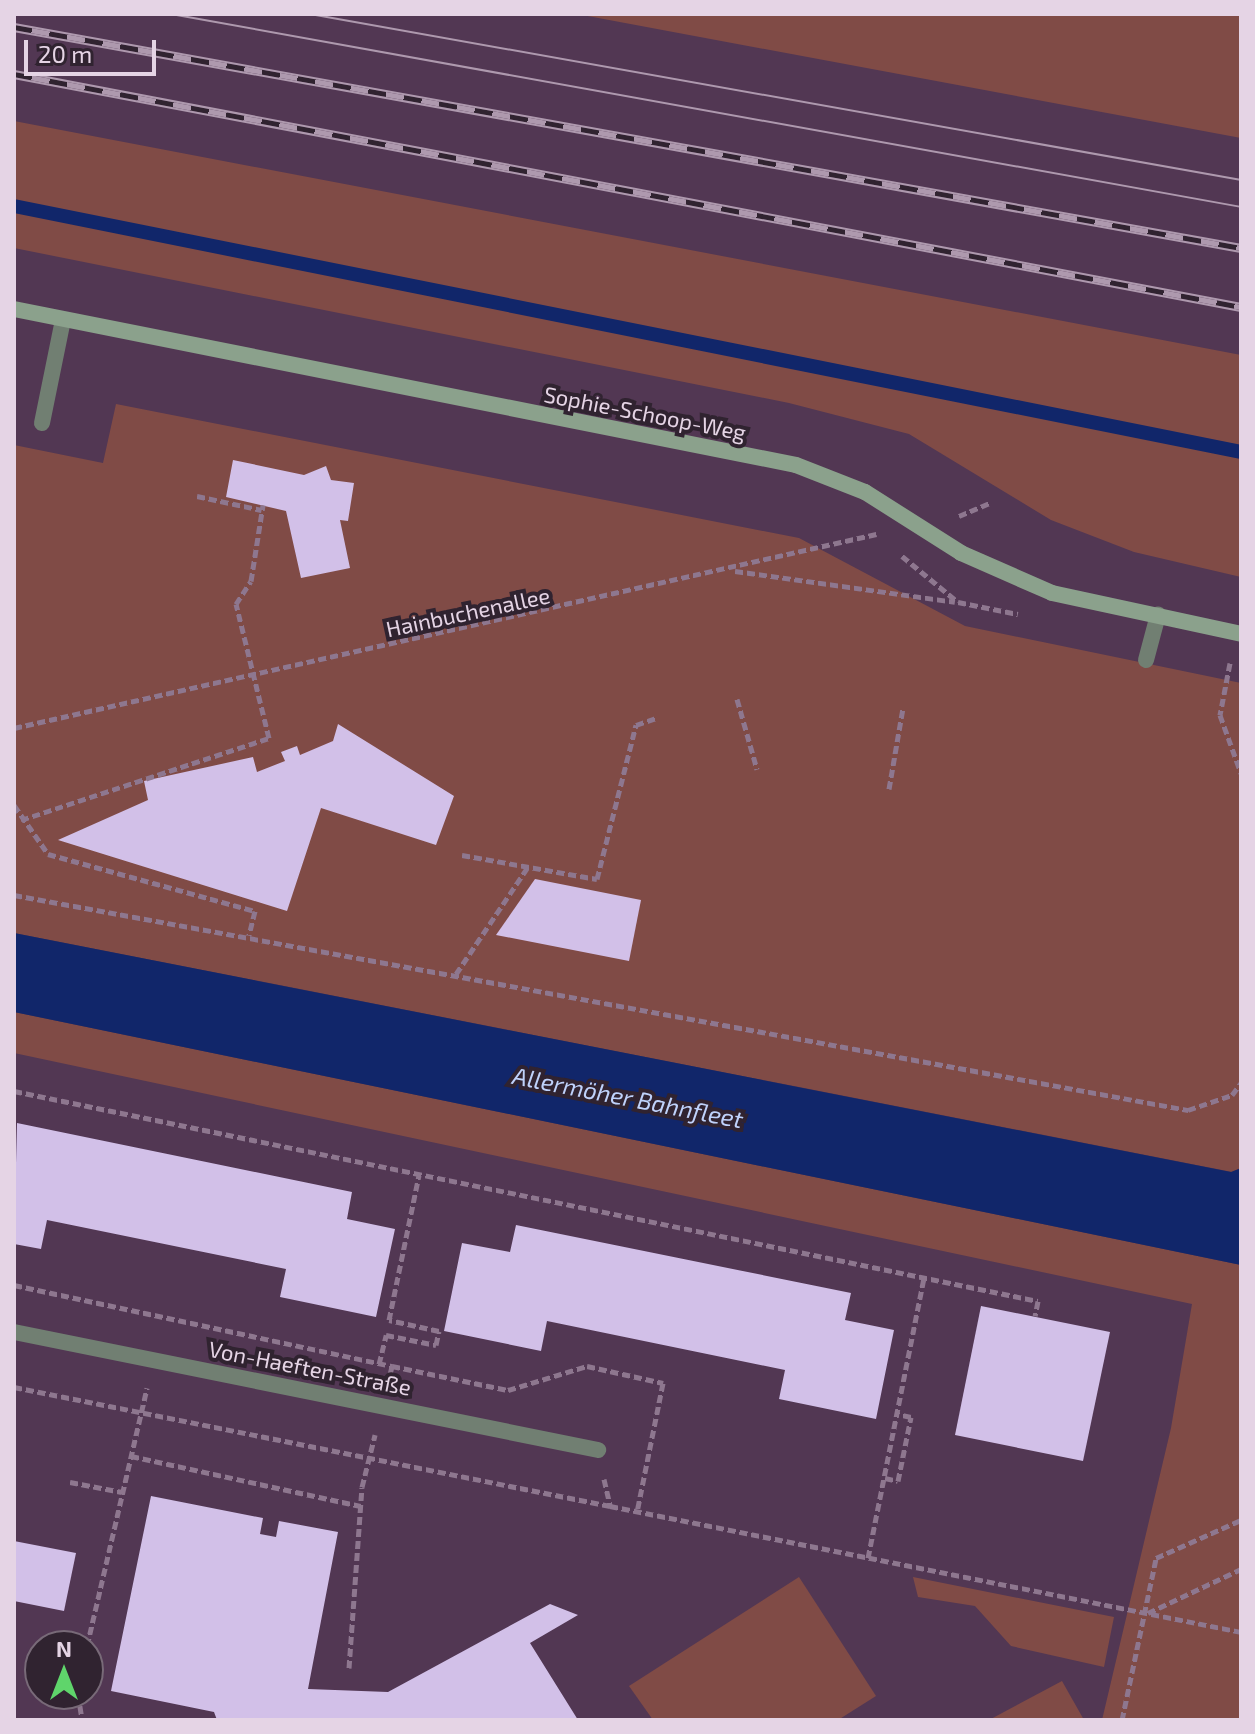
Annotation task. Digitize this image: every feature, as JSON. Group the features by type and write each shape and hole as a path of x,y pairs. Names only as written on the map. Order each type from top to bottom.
{"street":[{"name":"Sophie-Schoop-Weg","path":"14,309 796,465 865,492 929,529 961,553 1052,593 1238,633"},
{"path":"42,423 63,320"},
{"path":"1146,660 1158,615"},
{"name":"Von-Haeften-Straße","path":"14,1332 598,1450"}],"path":[{"path":"21,820 269,738 236,604 251,581 263,508 197,496"},
{"name":"Hainbuchenallee","path":"14,728 730,571 877,534 929,529"},
{"path":"730,571 958,602"},
{"path":"1238,633 1220,715 1241,773"},
{"path":"737,699 757,769"},
{"path":"889,789 903,708"},
{"path":"462,855 597,879 636,725 656,718"},
{"path":"14,805 21,820 48,854 255,911 249,935"},
{"path":"456,974 528,867"},
{"path":"14,895 249,935 1188,1110 1232,1095 1241,1083"},
{"path":"14,1091 1038,1301 1035,1316"},
{"path":"379,1364 419,1175"},
{"path":"868,1558 924,1278"},
{"path":"14,1285 508,1390 587,1366 663,1383 637,1512"},
{"path":"386,1335 436,1345 439,1331 389,1320"},
{"path":"91,1630 154,1360"},
{"path":"349,1668 361,1506 392,1366"},
{"path":"14,1387 1241,1632"},
{"path":"885,1478 898,1481 911,1417 898,1414"},
{"path":"598,1450 610,1506"},
{"path":"131,1456 361,1506"},
{"path":"70,1482 122,1492"},
{"path":"1122,1720 1147,1613 1156,1558 1241,1520"},
{"path":"1147,1613 1241,1569"}],"shaded area":[{"path":"577,14 1241,14 1241,138"},
{"path":"14,121 1241,355 1241,577 1134,552 1051,520 909,434 789,403 14,248"},
{"path":"116,404 799,538 965,626 1241,683 1241,1168 1232,1172 14,933 14,445 103,463"},
{"path":"14,1012 1241,1265 1241,1720 1102,1720 1171,1428 1192,1304 14,1053"},
{"path":"799,1577 876,1696 838,1720 653,1720 629,1686"},
{"path":"913,1577 1114,1617 1104,1667 1011,1646 975,1606 918,1597"},
{"path":"1062,1681 1084,1720 989,1720"}],"water":[{"name":"Allermöher Bahnfleet","path":"14,933 1231,1172 1241,1168 1241,1265 14,1012"}],"building":[{"path":"233,460 304,475 326,466 331,480 354,483 348,521 340,520 350,568 301,578 286,511 226,497"},
{"path":"338,724 454,796 436,845 321,808 287,911 58,840 148,800 144,781 253,757 257,772 285,761 281,752 297,746 300,755 333,741"},
{"path":"535,879 641,900 629,961 496,935"},
{"path":"17,1123 352,1192 347,1219 395,1229 376,1317 280,1297 286,1269 47,1220 41,1249 14,1244"},
{"path":"516,1225 851,1293 845,1320 894,1330 876,1419 779,1399 785,1370 547,1321 541,1351 444,1331 462,1243 510,1252"},
{"path":"981,1306 1110,1332 1083,1461 955,1435"},
{"path":"151,1496 263,1518 260,1534 276,1537 279,1521 338,1532 308,1689 388,1692 550,1604 578,1615 530,1643 578,1720 217,1720 214,1712 111,1691"},
{"path":"14,1541 76,1553 64,1611 14,1601"}],"waterway":[{"path":"14,206 1241,452"}],"tram line":[{"path":"171,14 1241,207"},
{"path":"310,14 1241,180"}],"railway":[{"path":"14,27 1241,248"},
{"path":"14,74 1241,307"}]}
